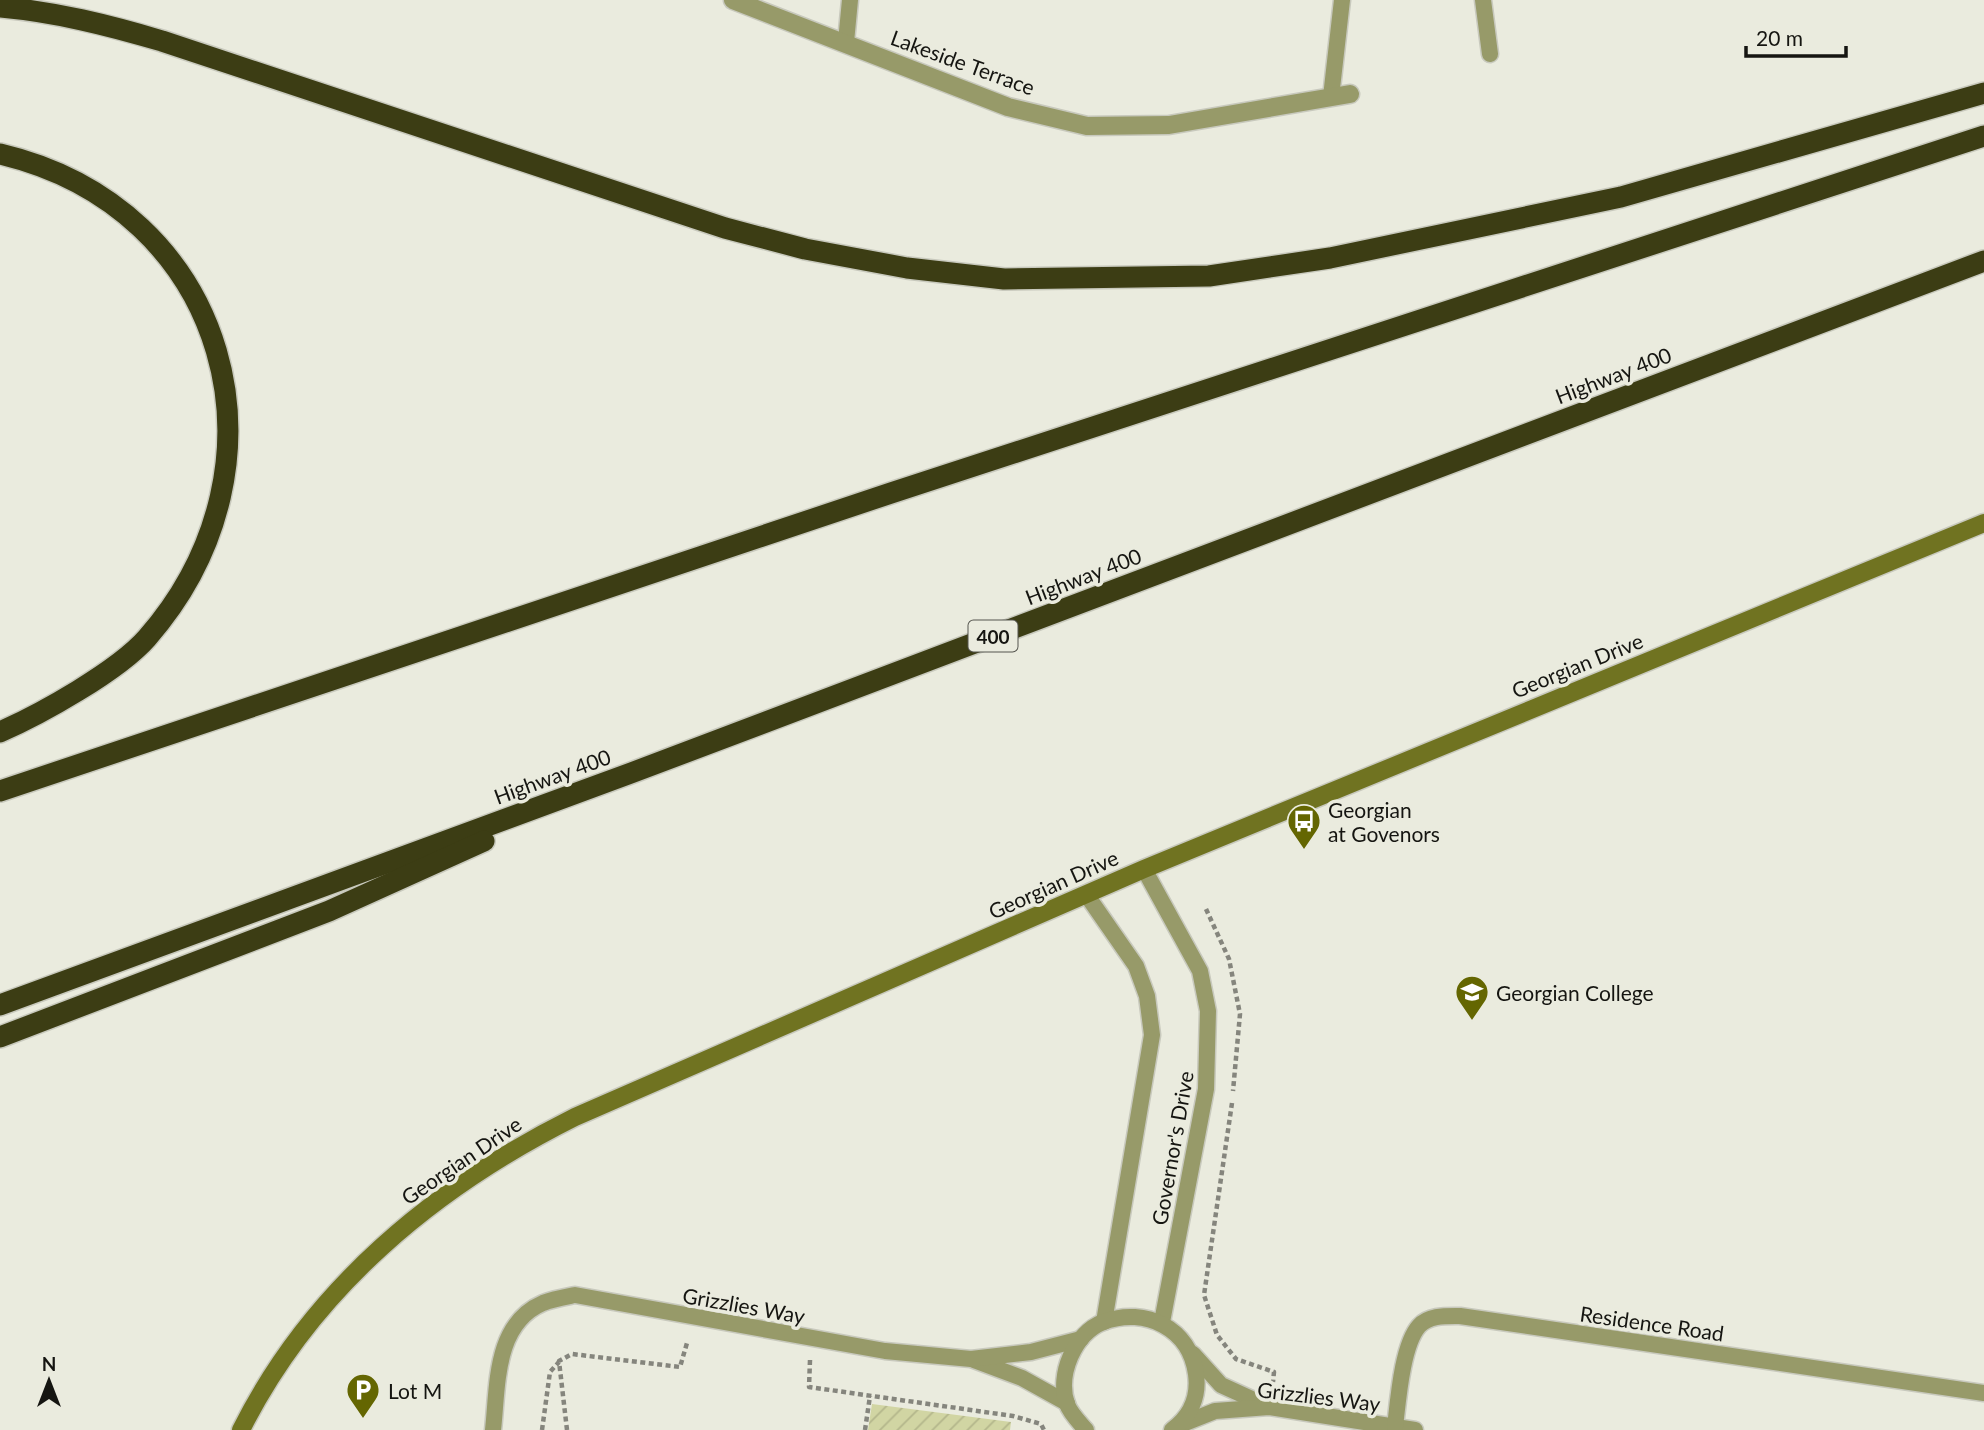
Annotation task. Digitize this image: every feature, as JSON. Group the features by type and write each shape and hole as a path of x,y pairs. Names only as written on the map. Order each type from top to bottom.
{"highway":[{"path":"0,7 39,10 126,30 725,228 805,249 894,265 1003,279 1209,276 1330,258 1621,197 1984,93"},
{"path":"0,790 891,493 1984,136"},
{"path":"0,154 61,172 94,190 142,229 172,259 200,305 209,331 226,393 228,429 223,486 206,543 195,570 146,639 99,676 0,732"},
{"name":"Highway 400","path":"0,1005 631,773 1984,261"},
{"path":"0,1037 329,911 631,773"}],"main road":[{"name":"Georgian Drive","path":"241,1430 286,1355 323,1307 363,1262 411,1220 516,1147 575,1117 1144,869 1984,523"}],"street":[{"name":"Lakeside Terrace","path":"733,0 1008,107 1087,126 1169,125 1350,94"}],"lane":[{"path":"846,42 850,0"},
{"path":"1332,97 1342,0"},
{"path":"1483,0 1490,54"},
{"name":"Governor's Drive","path":"1144,869 1200,971 1208,1011 1206,1089 1162,1322"},
{"name":"Governor's Drive","path":"1086,894 1136,966 1147,996 1152,1035 1104,1322"},
{"name":"Grizzlies Way","path":"493,1430 503,1346 514,1325 542,1303 575,1295 885,1351 971,1359 1031,1352 1081,1339"},
{"name":"Residence Road","path":"1395,1427 1409,1347 1419,1326 1434,1317 1460,1316 1984,1393"},
{"path":"1067,1404 1066,1368 1081,1339 1104,1322 1129,1317 1162,1322 1181,1336 1192,1353 1221,1385 1269,1407"},
{"path":"1175,1428 1191,1409 1197,1391 1192,1353"},
{"path":"971,1359 1022,1378 1067,1404 1085,1429"},
{"name":"Grizzlies Way","path":"1175,1428 1215,1411 1269,1407 1415,1430"}],"path":[{"path":"1206,909 1228,959 1240,1014 1238,1056 1204,1295 1217,1335 1236,1359 1274,1372 1269,1407"},
{"path":"542,1430 550,1372 559,1361 572,1353 680,1367 685,1342 699,1344"},
{"path":"796,1358 810,1360 809,1387 1013,1416 1041,1424 1044,1430"},
{"path":"559,1361 567,1430"},
{"path":"865,1430 870,1396"}],"green space":[{"path":"872,1404 1011,1422 1010,1430 868,1430"}],"place":[{"name":"Georgian at Govenors","path":"1304,851"},
{"name":"Georgian College","path":"1472,1022"},
{"name":"Lot M","path":"363,1420"}]}
